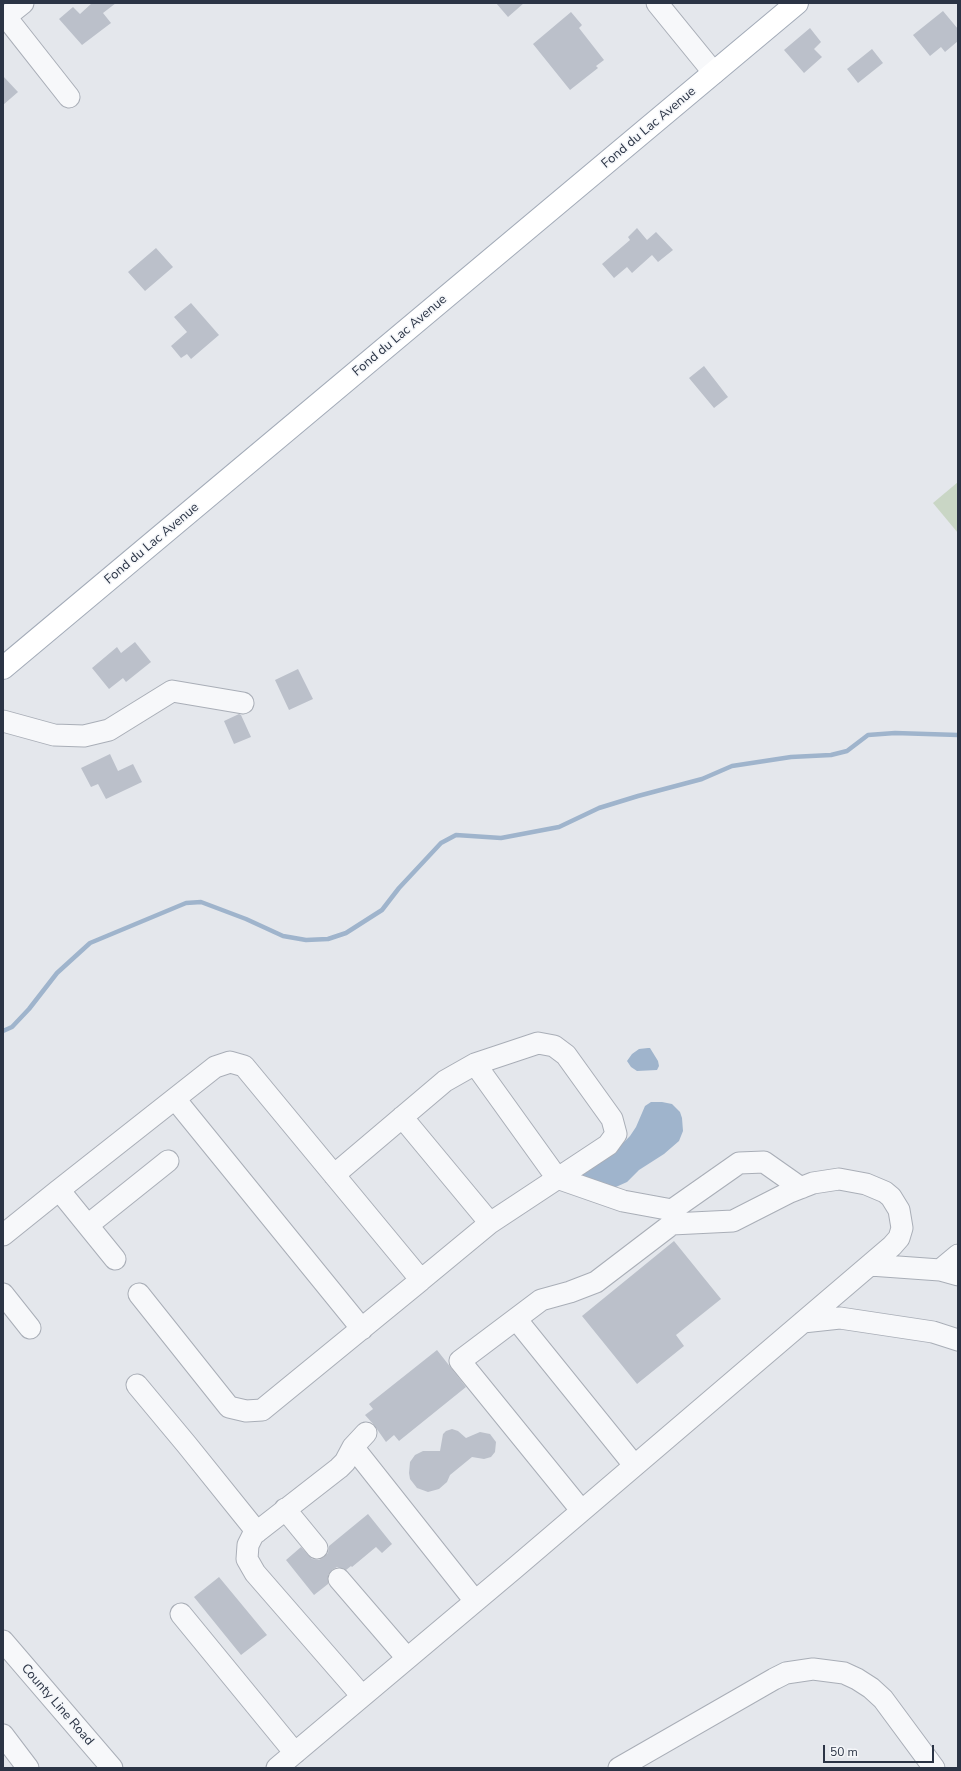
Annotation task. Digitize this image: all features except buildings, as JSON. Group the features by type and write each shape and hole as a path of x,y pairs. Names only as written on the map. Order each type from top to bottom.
{"main road":[{"name":"Fond du Lac Avenue","path":"3,668 797,3"}],"street":[{"path":"23,3 5,18 69,97"},
{"path":"657,3 714,73"},
{"path":"3,721 54,735 84,736 109,730 172,691 243,703"},
{"path":"139,1294 229,1407 246,1411 262,1410 490,1223 608,1145 616,1134 612,1119 566,1055 554,1046 538,1043 475,1064 445,1081 334,1175"},
{"path":"3,1235 215,1067 230,1062 244,1066 421,1280"},
{"path":"475,1064 558,1178 623,1201 672,1210 739,1163 764,1162 801,1188"},
{"path":"175,1098 362,1329"},
{"path":"402,1117 490,1223"},
{"path":"88,1225 168,1161"},
{"path":"277,1768 475,1601 581,1510 634,1464 892,1246 899,1238 902,1228 901,1215 895,1202 885,1192 866,1184 851,1180 839,1179 801,1188 733,1222 672,1224 596,1282 570,1292 541,1300 460,1361 581,1510"},
{"path":"59,1190 115,1259"},
{"path":"870,1265 949,1272 958,1255"},
{"path":"3,1294 30,1328"},
{"path":"803,1322 840,1318 933,1332 958,1340"},
{"path":"516,1319 634,1464"},
{"path":"137,1385 257,1532"},
{"path":"362,1696 256,1573 247,1559 248,1545 257,1532 339,1468 345,1462 359,1440 475,1601"},
{"path":"286,1509 317,1548"},
{"path":"339,1579 407,1658"},
{"path":"180,1614 295,1753"},
{"name":"County Line Road","path":"3,1641 112,1768"},
{"path":"619,1768 774,1679 786,1673 813,1669 844,1673 857,1678 871,1688 883,1699 934,1768"},
{"path":"3,1735 28,1768"}],"green space":[{"path":"958,482 958,533 933,503"}],"water":[{"path":"650,1048 658,1061 659,1066 657,1070 637,1071 631,1067 627,1061 632,1054 639,1049"},
{"path":"651,1102 672,1104 680,1112 683,1131 679,1141 664,1154 639,1170 627,1182 607,1191 584,1186 581,1174 620,1146 630,1136 636,1127 645,1106"}],"waterway":[{"path":"3,1031 12,1027 29,1009 57,973 90,943 186,903 201,902 246,919 283,936 306,940 328,939 346,933 382,910 399,888 441,843 456,835 501,838 559,827 599,808 702,779 732,766 791,757 831,755 847,751 868,735 895,733 958,735"}]}
